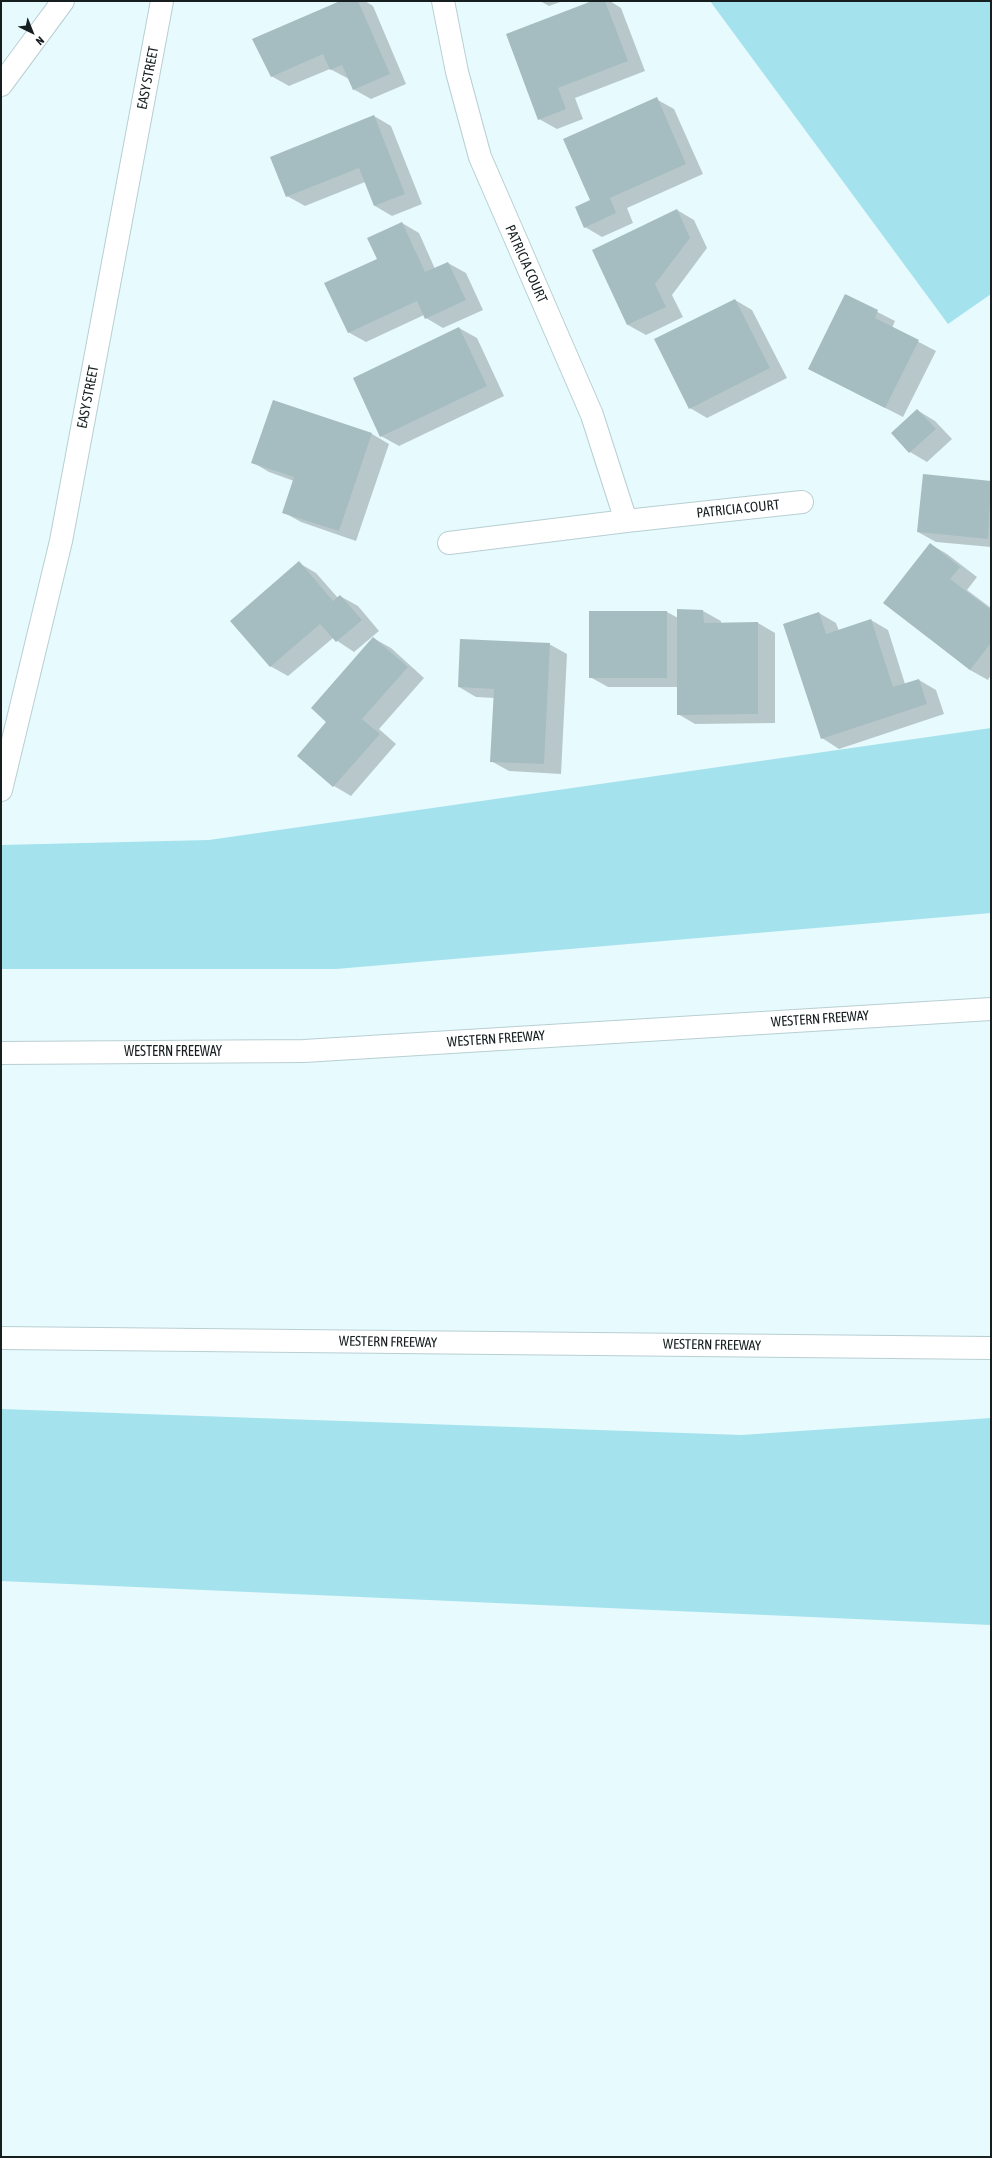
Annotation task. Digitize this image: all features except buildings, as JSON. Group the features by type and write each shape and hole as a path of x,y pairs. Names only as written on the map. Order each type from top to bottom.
{"main road":[{"path":"1,85 63,1"},
{"name":"EASY STREET","path":"1,790 61,541 162,1"},
{"name":"PATRICIA COURT","path":"443,1 457,72 480,157 592,415 626,521"},
{"name":"PATRICIA COURT","path":"450,543 626,521 802,502"},
{"name":"WESTERN FREEWAY","path":"1,1053 304,1051 991,1009"},
{"name":"WESTERN FREEWAY","path":"1,1338 991,1348"}],"shaded area":[{"path":"710,1 991,1 991,294 948,324"},
{"path":"991,728 991,913 336,969 1,969 1,845 209,840"},
{"path":"1,1409 741,1435 991,1418 991,1625 1,1581"}]}
